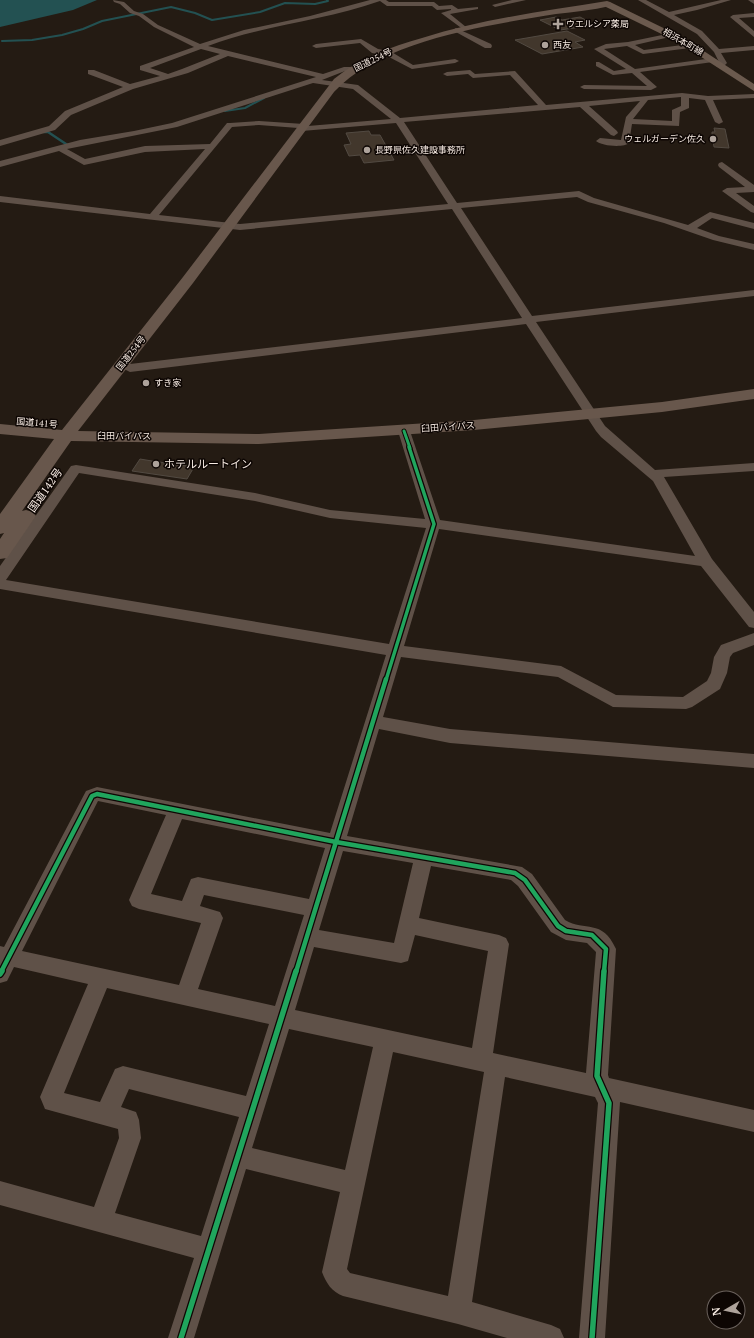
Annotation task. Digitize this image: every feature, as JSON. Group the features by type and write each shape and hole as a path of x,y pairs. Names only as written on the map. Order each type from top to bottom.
{"highway":[{"path":"597,0 607,4"},
{"name":"国道254号","path":"79,431 188,280 335,84 354,69 386,53 460,29 607,4"},
{"name":"国道254号","path":"79,431 130,368 174,305 188,280"},
{"name":"臼田バイパス","path":"79,431 126,436 259,438 404,431 589,410 754,386"},
{"name":"臼田バイパス","path":"79,431 317,427 401,423 589,410 662,407 754,394"},
{"name":"国道141号","path":"0,420 79,431"},
{"name":"国道141号","path":"0,429 79,431"},
{"name":"国道142号","path":"0,528 79,431"},
{"name":"国道142号","path":"0,553 79,431"}],"main road":[{"path":"607,4 623,1"},
{"name":"相浜本町線","path":"607,4 672,35 754,88"}],"street":[{"path":"120,0 116,1 156,26 202,47 324,77"},
{"path":"167,76 143,68 246,31 311,18 376,0"},
{"path":"382,0 387,4 434,4 433,10"},
{"path":"495,5 523,0"},
{"path":"599,64 613,73 723,63 717,51 699,31 641,0"},
{"path":"667,14 732,1"},
{"path":"655,8 666,6"},
{"path":"444,13 456,8"},
{"path":"433,10 476,8"},
{"path":"433,10 444,13 460,29 488,46"},
{"path":"753,34 733,17 754,15"},
{"path":"738,33 753,34"},
{"path":"584,87 653,87 633,71 598,49 606,46 628,44 672,35"},
{"path":"316,46 361,41 375,51 386,53 412,67 455,61"},
{"path":"628,44 651,57"},
{"path":"643,52 690,46"},
{"path":"717,51 754,48"},
{"path":"0,143 55,133 68,113 130,87 185,70 228,53"},
{"path":"450,54 452,59 470,72 473,76 509,70 544,108"},
{"path":"0,164 66,146 174,125 313,81 344,68 354,69"},
{"path":"92,72 130,87"},
{"path":"447,74 470,72"},
{"path":"606,81 640,77"},
{"path":"313,81 355,87 399,121 605,434 654,474 706,562 754,623"},
{"path":"628,120 676,124 676,110 685,108 685,96"},
{"path":"152,216 230,125 259,123 303,128 685,96 728,100 754,96"},
{"path":"708,98 719,122"},
{"path":"600,140 625,143 630,112 643,104 644,99"},
{"path":"582,104 614,133"},
{"path":"55,133 66,146 84,162 145,149 212,146"},
{"path":"722,166 753,189"},
{"path":"753,189 727,191 754,210"},
{"path":"0,199 240,227 579,194 591,200 667,221 716,238 754,247"},
{"path":"689,228 710,215 754,226"},
{"path":"130,368 754,293"},
{"path":"181,1338 207,1250 307,937 434,524 404,431"},
{"path":"654,474 754,467"},
{"path":"0,577 76,469 255,497 330,514 434,524 706,562"},
{"path":"0,584 395,651 561,672 613,701 675,704 686,703 714,685 719,673 722,657 727,649 754,638"},
{"path":"373,721 450,736 620,748 679,756 754,761"},
{"path":"592,1338 608,1103 602,1087 597,1076 606,950 592,935 566,931 558,926 525,880 515,873 336,842 97,794 92,796 3,962 101,977 185,995 280,1018 488,1062 602,1087 754,1121"},
{"path":"177,810 139,900 213,918 185,995"},
{"path":"307,937 401,954 424,857"},
{"path":"188,911 198,885 315,909"},
{"path":"408,925 499,944 488,1062 458,1311"},
{"path":"101,977 51,1097 53,1101 128,1120 130,1138 101,1220"},
{"path":"385,1040 334,1272 343,1284 458,1311 551,1338"},
{"path":"106,1114 123,1077 252,1109"},
{"path":"238,1156 354,1184"},
{"path":"0,1193 207,1250"}],"water":[{"path":"0,0 97,0 73,10 0,27"}],"building":[{"path":"556,17 562,20 580,17 595,25 560,30 540,20"},
{"name":"西友","path":"567,31 585,40 575,42 583,47 542,54 515,40"},
{"name":"ウェルガーデン佐久","path":"714,128 725,129 729,148 714,147 712,132 715,132"},
{"name":"長野県佐久建設事務所","path":"369,131 371,135 380,135 394,160 364,163 360,155 349,156 344,145 351,144 346,133"},
{"name":"ホテルルートイン","path":"140,459 194,467 187,479 132,471"}],"waterway":[{"path":"2,41 32,40 62,35 83,29 102,21 171,7 195,13 212,20 260,12 285,3 315,4 328,1 327,0"},
{"path":"225,111 245,108 264,98"},
{"path":"44,132 48,132 69,146"}],"cycle path":[{"path":"181,1338 307,937 434,524 404,431"},
{"path":"0,974 92,796 97,794 336,842 515,873 525,880 558,926 566,931 592,935 606,949 597,1076 609,1103 592,1338"}],"place":[{"name":"ウエルシア薬局","path":"558,24"},
{"name":"西友","path":"545,45"},
{"name":"ウェルガーデン佐久","path":"713,139"},
{"name":"長野県佐久建設事務所","path":"367,150"},
{"name":"すき家","path":"146,383"},
{"name":"ホテルルートイン","path":"156,464"}]}
